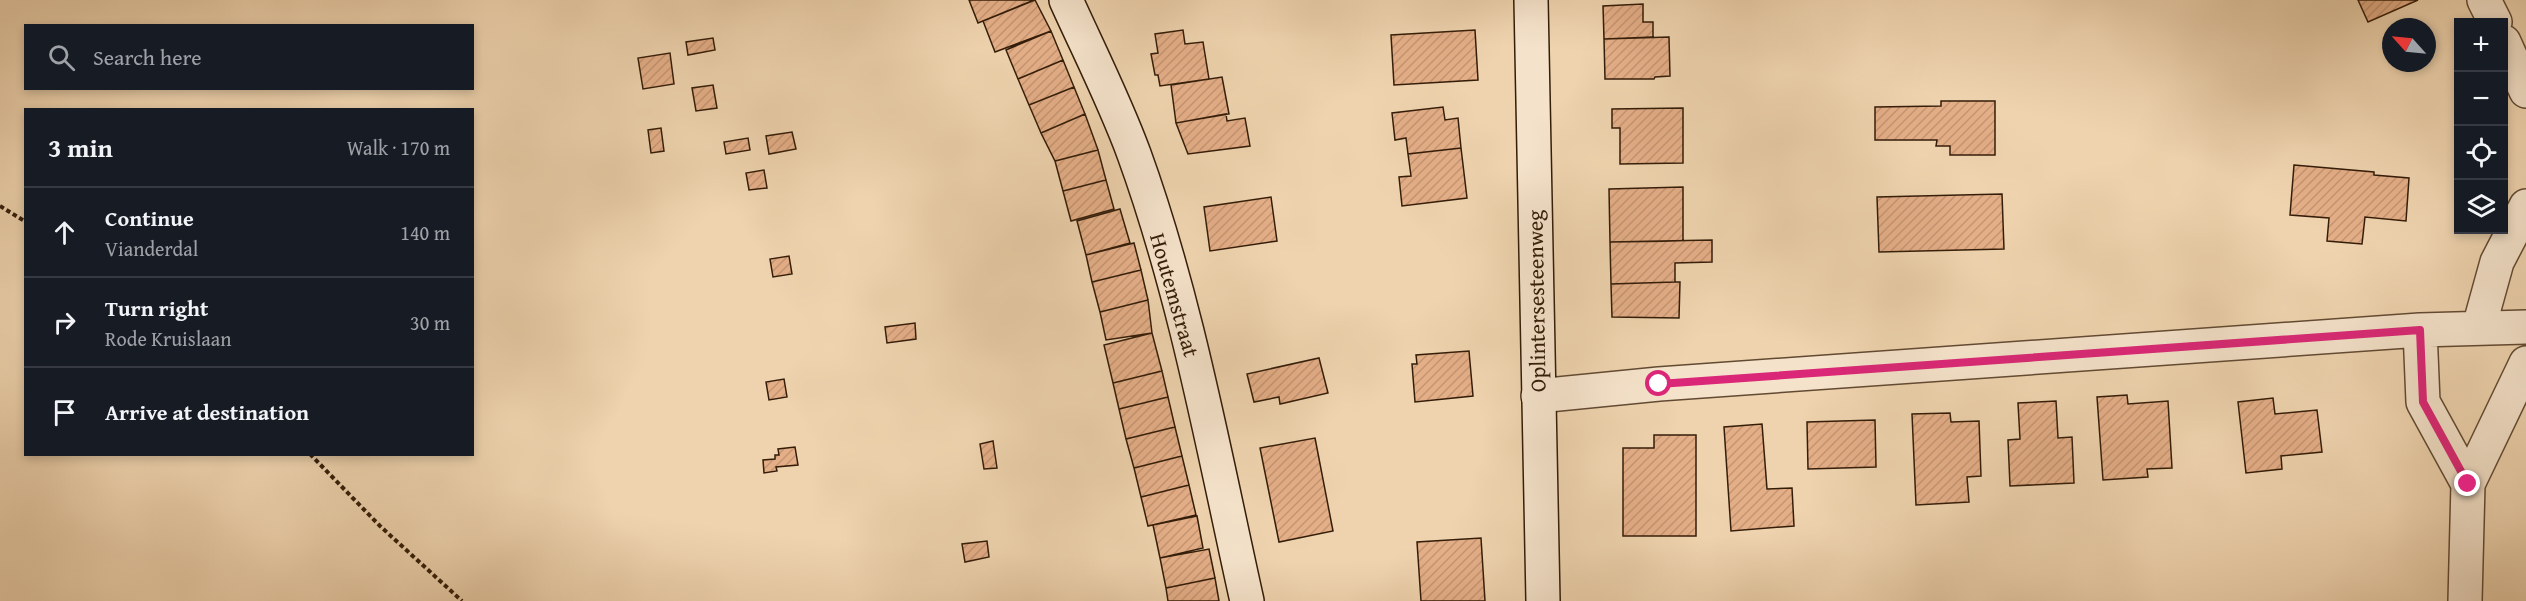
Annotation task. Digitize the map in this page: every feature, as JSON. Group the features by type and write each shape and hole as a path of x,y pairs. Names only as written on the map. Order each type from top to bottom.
{"street":[{"name":"Houtemstraat","path":"1066,0 1134,154 1160,238 1192,352 1247,601"},
{"name":"Oplintersesteenweg","path":"1531,0 1543,601"},
{"path":"2484,0 2493,18"},
{"path":"2508,51 2526,91"},
{"path":"2479,327 2497,262 2526,206"},
{"path":"1538,396 1648,385 2420,330 2526,327"},
{"path":"2420,330 2423,402 2468,484"},
{"path":"2465,601 2468,484 2526,363"}],"path":[{"path":"0,206 24,221"},
{"path":"312,456 380,526 462,601"}],"building":[{"path":"969,0 1034,0 978,23"},
{"path":"1035,0 1051,31 995,52 983,21"},
{"path":"2358,0 2418,0 2368,22"},
{"path":"1643,4 1643,22 1653,22 1653,37 1604,39 1603,6"},
{"path":"1183,30 1185,44 1203,42 1209,79 1160,86 1158,75 1155,75 1151,54 1158,53 1155,34"},
{"path":"1475,30 1478,80 1394,85 1391,35"},
{"path":"1051,31 1063,60 1018,79 1006,50"},
{"path":"1669,37 1670,76 1654,79 1605,79 1604,39"},
{"path":"713,38 715,50 688,55 686,42"},
{"path":"670,53 674,84 643,89 638,58"},
{"path":"1063,60 1074,87 1029,105 1018,79"},
{"path":"1222,77 1229,114 1176,123 1171,85"},
{"path":"713,85 717,108 696,111 692,88"},
{"path":"1074,87 1085,114 1041,133 1029,105"},
{"path":"1941,101 1995,101 1995,155 1950,155 1950,146 1936,146 1937,140 1875,140 1875,107 1941,106"},
{"path":"1443,107 1445,120 1458,118 1461,148 1408,154 1406,138 1395,140 1392,113"},
{"path":"1683,108 1683,163 1620,164 1620,128 1612,128 1612,109"},
{"path":"1085,114 1098,150 1055,161 1041,133"},
{"path":"1226,114 1227,121 1245,118 1250,146 1188,154 1176,123"},
{"path":"661,128 664,151 651,153 648,130"},
{"path":"792,132 796,149 769,154 766,136"},
{"path":"748,138 750,150 726,154 724,142"},
{"path":"1461,148 1467,198 1402,206 1399,177 1411,176 1408,154"},
{"path":"1098,150 1106,180 1063,191 1055,161"},
{"path":"2294,165 2374,172 2374,175 2409,178 2406,221 2365,217 2362,244 2327,241 2329,218 2290,215"},
{"path":"764,170 767,188 749,190 746,173"},
{"path":"1106,180 1114,209 1071,221 1063,191"},
{"path":"1683,187 1683,241 1610,242 1609,189"},
{"path":"2002,194 2004,249 1879,252 1877,197"},
{"path":"1271,197 1277,241 1210,251 1204,207"},
{"path":"1120,209 1130,243 1086,255 1077,221"},
{"path":"1712,240 1712,262 1675,263 1675,282 1611,284 1610,242"},
{"path":"1134,243 1141,270 1092,282 1086,255"},
{"path":"789,256 792,274 773,277 770,259"},
{"path":"1141,270 1148,300 1100,312 1092,282"},
{"path":"1680,282 1679,318 1612,317 1611,284"},
{"path":"1148,300 1152,333 1106,340 1100,312"},
{"path":"915,323 916,339 887,343 885,327"},
{"path":"1152,333 1162,371 1113,383 1104,345"},
{"path":"1469,351 1473,396 1415,402 1412,364 1417,364 1416,355"},
{"path":"1319,358 1328,393 1280,404 1279,397 1254,402 1247,374"},
{"path":"1162,371 1168,397 1119,409 1113,383"},
{"path":"784,379 787,397 769,400 766,382"},
{"path":"2127,395 2128,404 2168,401 2172,468 2147,469 2148,477 2103,480 2097,397"},
{"path":"1168,397 1175,427 1126,439 1119,409"},
{"path":"2273,398 2275,414 2317,410 2322,452 2281,456 2282,469 2246,473 2238,402"},
{"path":"2056,401 2058,438 2072,437 2074,483 2010,486 2008,440 2020,439 2018,403"},
{"path":"1950,413 1951,422 1979,421 1981,476 1967,477 1969,502 1916,505 1912,414"},
{"path":"1875,420 1876,467 1808,469 1807,422"},
{"path":"1762,424 1767,489 1792,488 1794,526 1731,531 1724,427"},
{"path":"1175,427 1182,456 1134,468 1126,439"},
{"path":"1654,435 1696,435 1696,536 1623,536 1623,448 1654,448"},
{"path":"1315,438 1333,531 1279,542 1260,448"},
{"path":"993,441 997,468 984,469 980,444"},
{"path":"795,447 798,465 776,467 777,471 764,473 763,460 775,459 775,455 779,455 778,449"},
{"path":"1182,456 1189,485 1141,497 1134,468"},
{"path":"1189,485 1196,515 1148,526 1141,497"},
{"path":"1197,516 1203,548 1160,558 1153,525"},
{"path":"1481,538 1485,601 1421,601 1417,542"},
{"path":"987,541 989,557 965,562 962,544"},
{"path":"1209,549 1215,578 1166,588 1160,558"},
{"path":"1215,578 1219,601 1168,601 1166,588"}],"route":[{"path":"1659,384 2420,330 2423,402 2468,484"}]}
